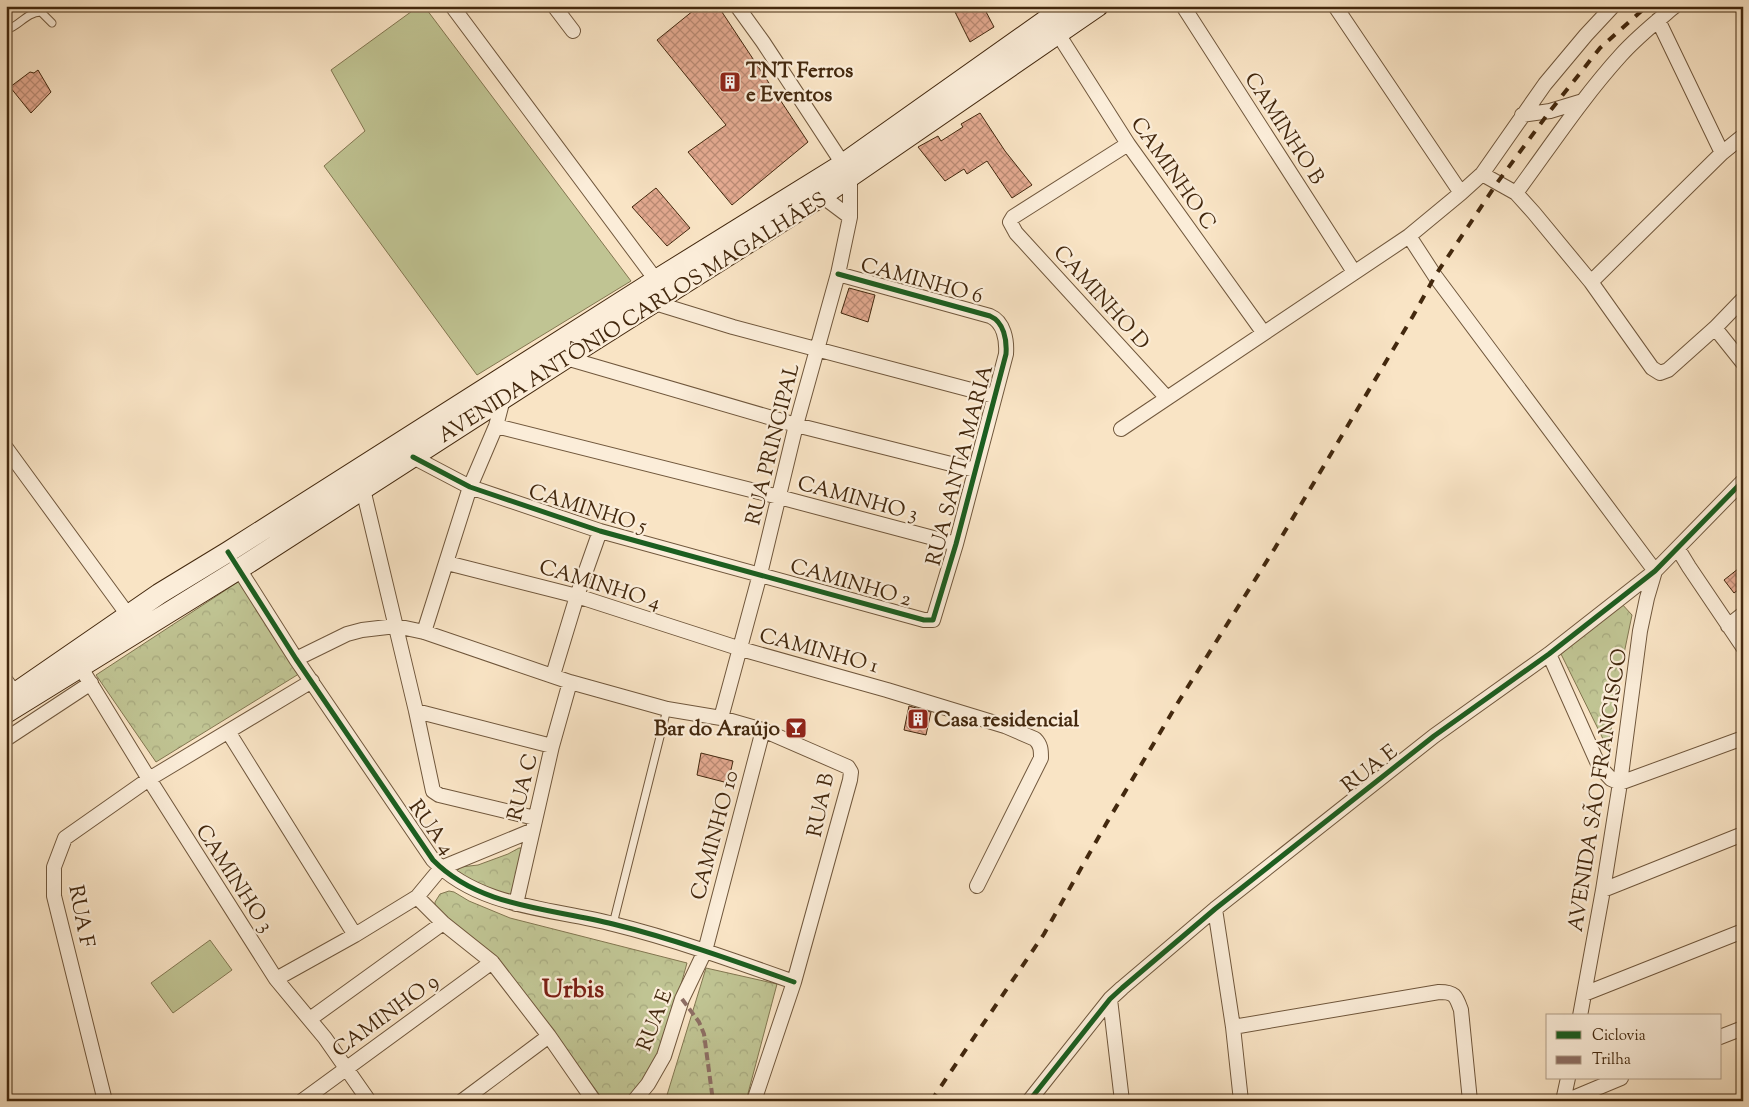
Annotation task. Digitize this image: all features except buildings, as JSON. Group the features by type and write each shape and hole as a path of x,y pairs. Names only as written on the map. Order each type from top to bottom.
{"main road":[{"name":"AVENIDA ANTÔNIO CARLOS MAGALHÃES","path":"1053,26 1066,6"},
{"name":"AVENIDA ANTÔNIO CARLOS MAGALHÃES","path":"6,714 86,675 239,569 566,358 659,292 846,171 1053,26 1098,6"},
{"name":"AVENIDA ANTÔNIO CARLOS MAGALHÃES","path":"9,691 159,594 659,292 822,196 846,171"},
{"path":"228,552 239,569"}],"street":[{"path":"452,6 659,292 733,327 994,396"},
{"path":"554,6 573,31"},
{"path":"736,6 763,42 846,171"},
{"name":"CAMINHO B","path":"1183,6 1354,272"},
{"path":"1335,6 1461,193"},
{"path":"1121,428 1409,236 1461,193 1482,174 1522,115 1551,77 1613,6"},
{"path":"1516,193 1583,101 1621,55 1675,6"},
{"path":"1658,20 1722,154"},
{"name":"CAMINHO C","path":"1053,26 1128,144 1263,332"},
{"path":"1522,115 1550,111 1583,101"},
{"path":"1591,282 1722,154 1743,136"},
{"name":"CAMINHO D","path":"1128,144 1013,217 1010,222 1016,233 1167,398"},
{"name":"RUA PRINCIPAL","path":"721,718 741,649 816,348 838,274 850,217 846,171"},
{"path":"1482,174 1516,193 1534,213 1591,282 1652,368 1660,373 1668,370 1715,328 1743,299"},
{"path":"822,196 850,217"},
{"path":"1409,236 1435,276 1656,571"},
{"name":"CAMINHO 6","path":"838,274 990,316 997,320"},
{"name":"RUA SANTA MARIA","path":"933,620 956,544 1006,354 1005,335 997,320"},
{"path":"1715,328 1743,363"},
{"path":"566,358 796,425 975,470"},
{"path":"424,632 470,487 496,426 503,399"},
{"path":"496,426 779,497"},
{"path":"6,448 128,615"},
{"name":"CAMINHO 5","path":"413,457 470,487 600,531 760,574"},
{"name":"RUA E","path":"1029,1101 1110,999 1215,909 1434,736 1549,654 1656,571 1743,481"},
{"path":"363,489 416,711 433,791 439,795 533,825"},
{"name":"CAMINHO 3","path":"779,497 956,544"},
{"path":"553,675 577,596 600,531"},
{"path":"1678,549 1743,647"},
{"name":"CAMINHO 4","path":"447,563 577,596 741,649"},
{"name":"RUA 4","path":"239,569 296,659 428,852 441,868 484,895 516,904 613,924 704,951 794,982"},
{"name":"AVENIDA SÃO FRANCISCO","path":"1580,1014 1620,783 1640,631 1646,598 1656,571"},
{"name":"CAMINHO 2","path":"760,574 927,620 933,620"},
{"path":"1728,626 1743,614"},
{"path":"296,659 347,634 362,630 396,626 424,632 570,682"},
{"name":"CAMINHO 1","path":"741,649 887,690 1005,726 1035,739 1039,743 1041,758 977,886"},
{"path":"1549,654 1599,766 1611,779 1620,783 1743,738"},
{"path":"6,739 86,675"},
{"name":"CAMINHO 3","path":"86,675 149,780 276,979 310,1019 369,1101"},
{"name":"RUA F","path":"105,1101 54,896 54,867 65,838 149,780 312,681"},
{"name":"RUA B","path":"570,682 667,709 721,718 763,730 844,764 851,772 794,982 754,1101"},
{"name":"RUA C","path":"516,904 552,746 570,682"},
{"path":"416,711 552,746"},
{"name":"CAMINHO 10","path":"704,951 763,730"},
{"path":"229,733 355,935"},
{"path":"276,979 355,935 417,897 441,868 533,825"},
{"path":"1603,890 1743,834"},
{"path":"417,897 443,923 492,962 549,1036 594,1101"},
{"path":"1215,909 1242,1101"},
{"path":"310,1019 443,923"},
{"path":"1584,994 1743,931"},
{"name":"RUA E","path":"634,1101 648,1084 664,1056 682,999 704,951"},
{"name":"CAMINHO 9","path":"302,1101 492,962"},
{"path":"1233,1027 1439,992 1449,992 1458,1001 1461,1010 1470,1101"},
{"path":"1110,999 1122,1101"},
{"path":"1722,1037 1743,1028"},
{"path":"462,1101 549,1036"},
{"path":"1564,1101 1568,1080"},
{"path":"1564,1101 1616,1080"}],"lane":[{"path":"6,30 13,28 34,12 40,12 52,23"},
{"path":"613,924 667,709"}],"green space":[{"path":"419,6 424,6 631,281 477,375 324,166 365,131 331,70"},
{"path":"241,580 302,672 156,762 96,675"},
{"path":"1621,603 1632,615 1620,673 1608,749 1561,654"},
{"path":"519,848 524,848 508,907 455,873 461,867 478,865"},
{"path":"449,891 510,918 687,963 663,1049 634,1096 627,1101 604,1101 560,1041 435,907 435,902 440,894"},
{"path":"210,940 232,970 173,1013 151,983"},
{"path":"706,968 777,984 746,1101 661,1101 667,1095"}],"railway":[{"path":"931,1101 1044,934 1177,704 1275,548 1435,276 1497,183 1550,111 1600,48 1647,6"}],"marked path":[{"path":"682,999 699,1022 704,1034 713,1101"}],"cycle path":[{"path":"413,457 470,487 600,531 924,620 933,620 956,544 1006,354 1004,332 999,322 990,316 838,274"},
{"path":"1029,1101 1110,999 1122,988 1215,909 1434,736 1549,654 1655,571 1743,481"},
{"path":"228,552 296,659 433,860 452,876 472,888 494,897 517,904 659,936 794,982"}],"place":[{"name":"TNT Ferros e Eventos","path":"730,82"},
{"name":"Casa residencial","path":"918,719"},
{"name":"Bar do Araújo","path":"796,728"}],"district":[{"name":"Urbis","path":"573,988"}]}
